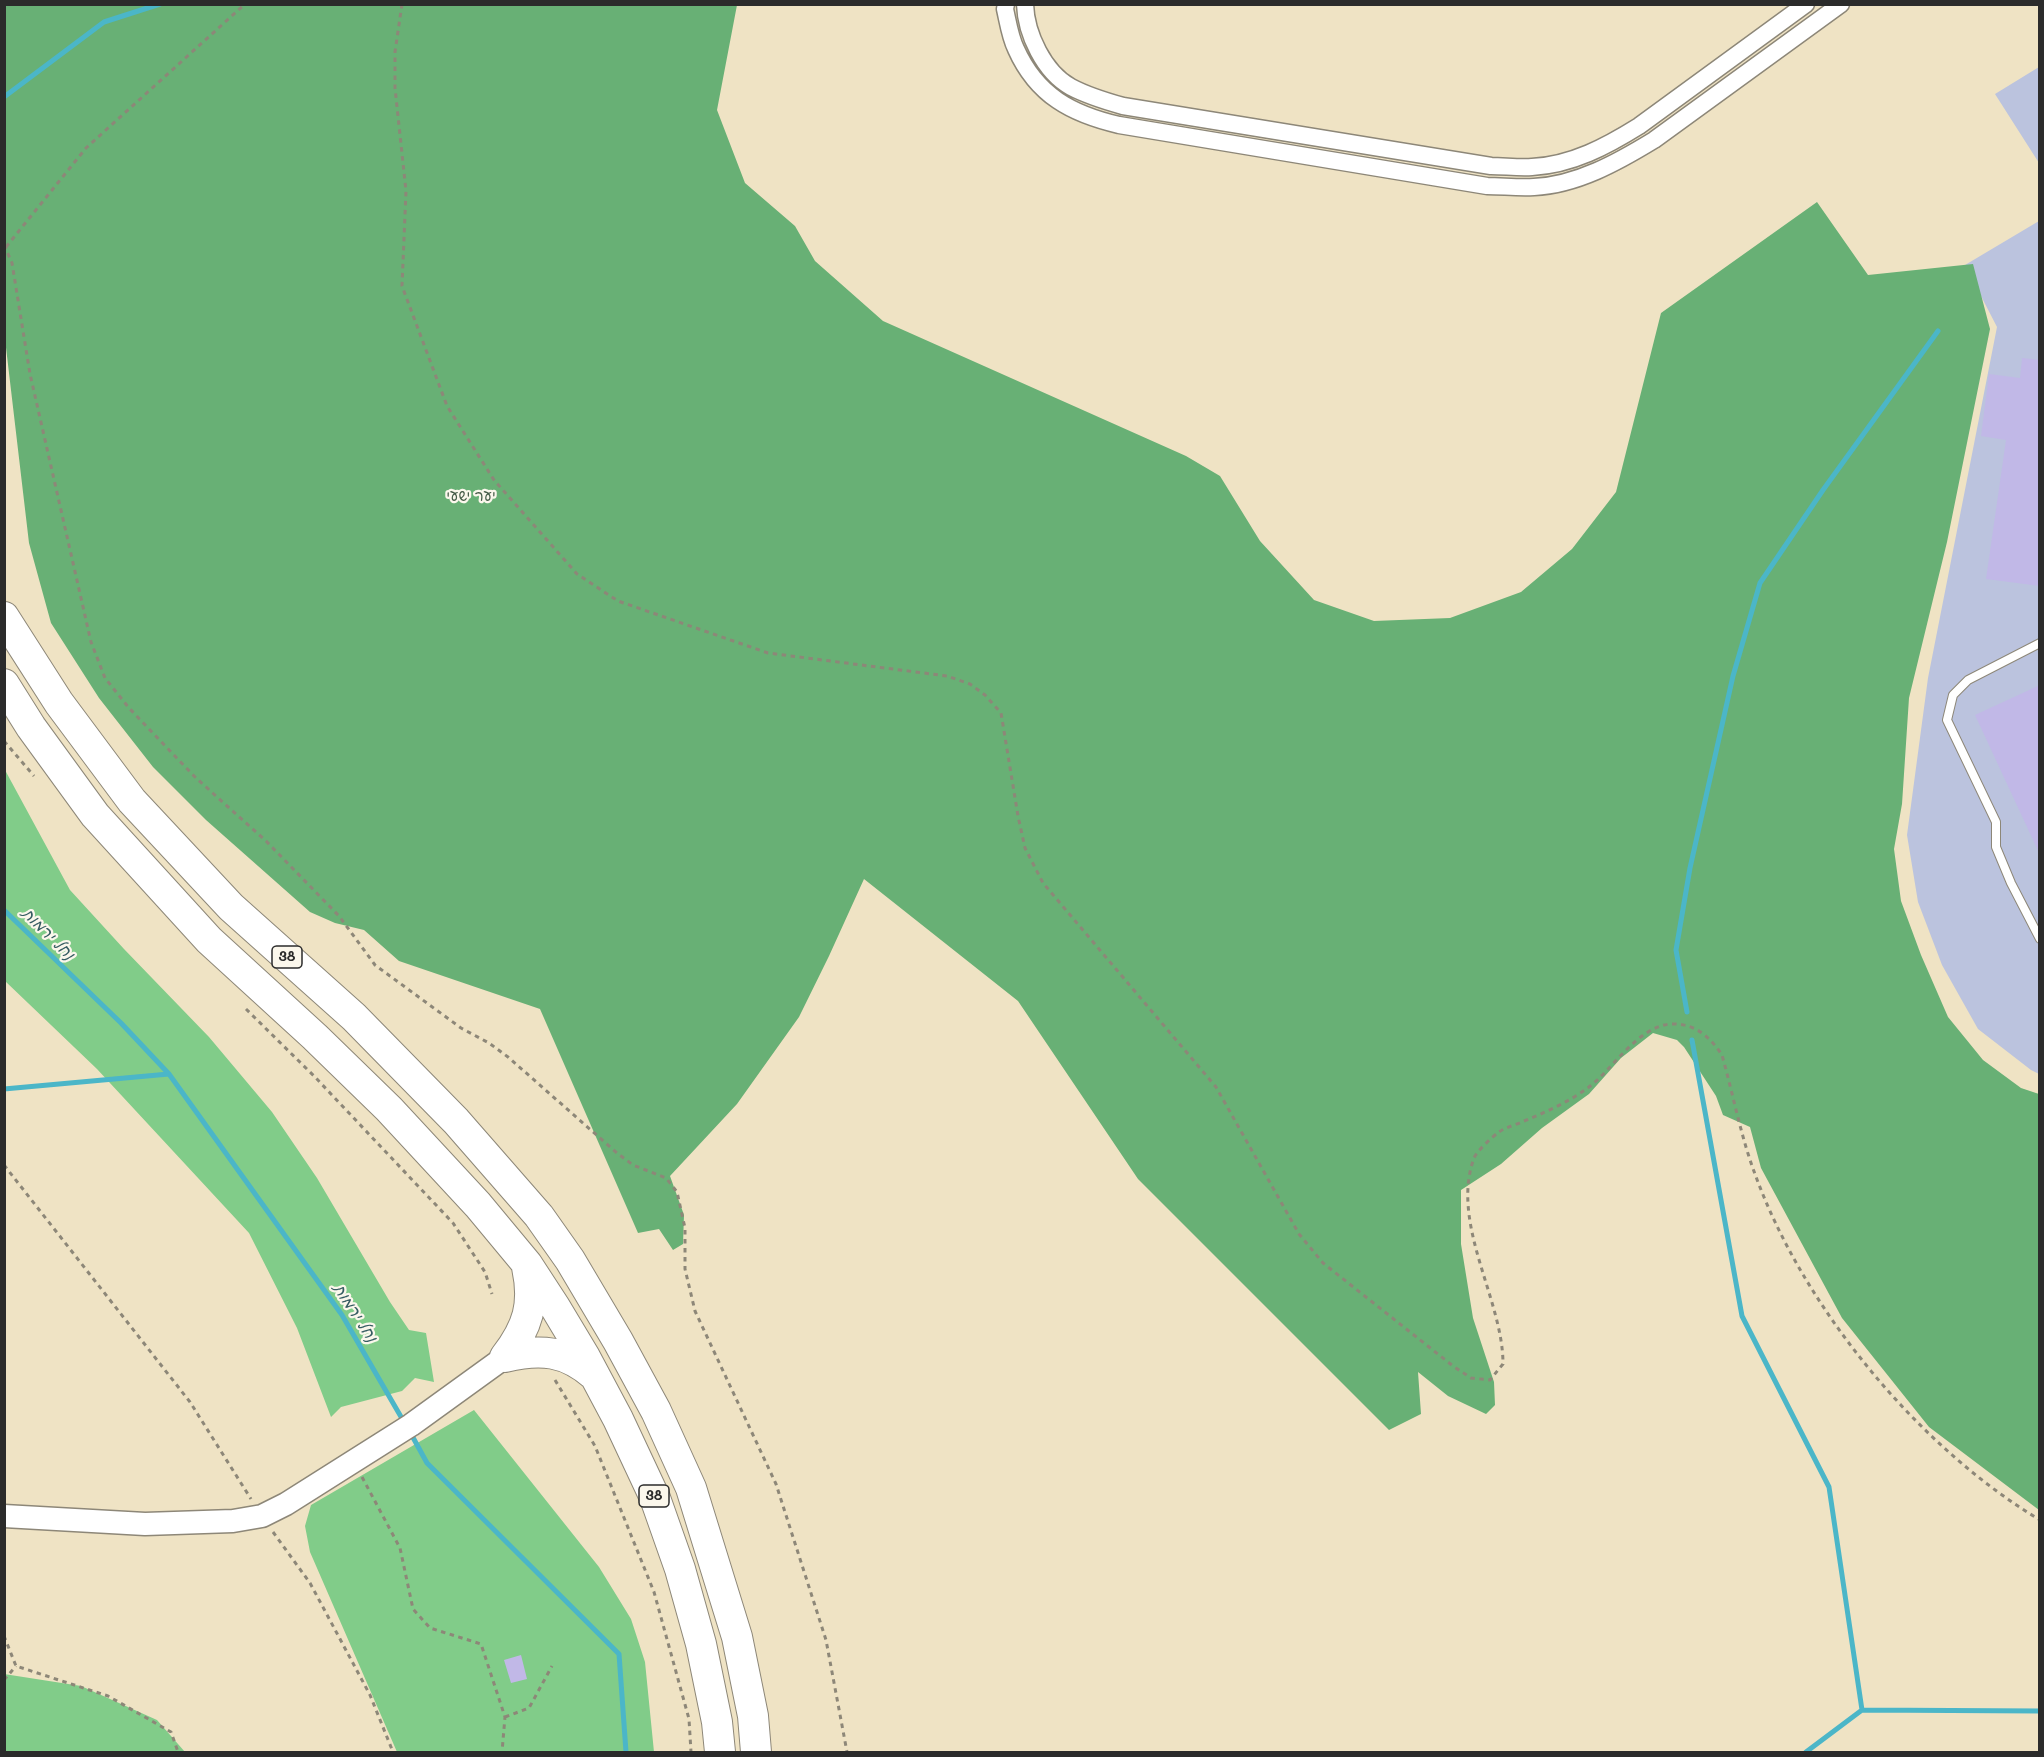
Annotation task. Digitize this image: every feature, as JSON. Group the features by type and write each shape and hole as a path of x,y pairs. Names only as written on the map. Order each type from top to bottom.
{"highway":[{"name":"38","path":"4,617 59,703 132,801 231,907 354,1017 456,1121 539,1216 570,1260 624,1351 656,1411 691,1488 737,1637 753,1716 756,1752"},
{"name":"38","path":"4,684 31,727 95,815 209,940 315,1037 389,1109 478,1205 527,1264 555,1306 595,1376 655,1498 680,1569 701,1644 717,1722 720,1752"},
{"path":"505,1357 515,1344 530,1312 531,1283 527,1264"},
{"path":"505,1357 541,1351 556,1354 578,1363 595,1376"}],"street":[{"path":"1006,4 1005,9 1016,48 1032,77 1057,101 1091,118 1119,125 1487,186 1535,187 1584,177 1624,158 1654,140 1841,4"},
{"path":"1025,4 1033,39 1048,67 1069,86 1097,99 1124,106 1491,166 1534,167 1578,158 1613,142 1640,126 1806,4"},
{"path":"4,1516 145,1524 233,1521 262,1516 286,1504 411,1425 505,1357"}],"lane":[{"path":"2040,643 1968,680 1953,695 1947,720 1996,822 1996,847 2011,883 2040,939"}],"path":[{"path":"245,4 86,148 5,246 12,263 30,374 89,630 105,678 129,708 196,778 266,841 339,916 375,965 461,1028 489,1043 508,1057 617,1153 633,1165 666,1178 677,1192 685,1228 685,1269 695,1311 776,1484 826,1640 847,1752"},
{"path":"402,4 395,52 395,88 406,191 402,286 447,406 494,480 577,574 618,601 768,652 947,676 970,684 985,695 1001,713 1025,848 1043,883 1216,1087 1299,1234 1323,1263 1444,1359 1471,1377 1490,1380 1503,1364 1503,1345 1477,1255 1470,1215 1468,1188 1474,1156 1498,1132 1554,1108 1589,1087 1636,1041 1656,1028 1671,1024 1692,1027 1712,1040 1722,1055 1755,1174 1788,1248 1839,1332 1917,1423 1966,1468 2040,1520"},
{"path":"4,1165 190,1402 262,1516 310,1583 370,1695 393,1752"},
{"path":"548,1375 556,1380 595,1446 654,1592 689,1719 691,1752"},
{"path":"354,1462 400,1548 413,1609 430,1628 481,1644 505,1717 502,1752"},
{"path":"4,1636 16,1666"},
{"path":"4,1680 16,1666"},
{"path":"16,1666 108,1696 171,1732 178,1752"},
{"path":"505,1717 529,1708 552,1666"}],"shaded area":[{"path":"2039,67 2039,163 1995,94"},
{"path":"2039,221 2039,1074 1978,1029 1942,965 1918,902 1907,835 1928,678 1997,327 1965,265"}],"green space":[{"name":"יער ישעי","path":"4,5 737,5 717,110 745,183 795,226 815,261 883,321 1186,456 1220,476 1260,541 1314,600 1374,621 1450,618 1521,592 1572,549 1616,492 1661,313 1817,202 1868,275 1973,264 1990,329 1947,542 1909,698 1902,804 1894,849 1901,901 1948,1017 1983,1060 2021,1088 2039,1094 2039,1510 1929,1427 1842,1318 1761,1168 1750,1127 1723,1115 1716,1096 1677,1040 1653,1033 1621,1058 1589,1094 1542,1128 1501,1164 1461,1190 1461,1244 1473,1318 1494,1382 1495,1405 1486,1414 1448,1396 1418,1372 1421,1414 1389,1430 1138,1179 1018,1001 864,879 799,1017 737,1104 670,1176 684,1215 683,1244 673,1250 659,1229 638,1233 540,1009 399,961 364,930 335,923 310,912 206,820 153,767 99,698 51,623 29,543 5,339"},
{"path":"5,770 70,890 209,1037 272,1112 317,1178 409,1330 426,1333 434,1382 415,1378 402,1391 341,1407 331,1417 297,1328 249,1233 97,1069 5,981"},
{"path":"474,1410 599,1567 631,1619 645,1662 654,1752 397,1752 310,1552 305,1526 311,1505"},
{"path":"4,1674 81,1686 157,1720 185,1752 5,1752"}],"building":[{"path":"2022,358 2040,360 2040,586 1986,579 2006,440 1981,436 1989,374 2020,378"},
{"path":"2040,685 2040,855 1975,715"},
{"path":"521,1655 527,1679 511,1683 504,1660"}],"waterway":[{"path":"4,97 104,22 160,4"},
{"path":"1687,1012 1676,950 1690,868 1733,676 1760,583 1823,490 1938,331"},
{"name":"נחל ירמות","path":"4,910 121,1023 169,1074 342,1315 404,1422"},
{"path":"1692,1040 1742,1316 1829,1487 1862,1710 1806,1752"},
{"path":"4,1089 169,1074"},
{"name":"נחל ירמות","path":"410,1432 427,1463 619,1654 626,1752"},
{"path":"1862,1710 2040,1711"}]}
